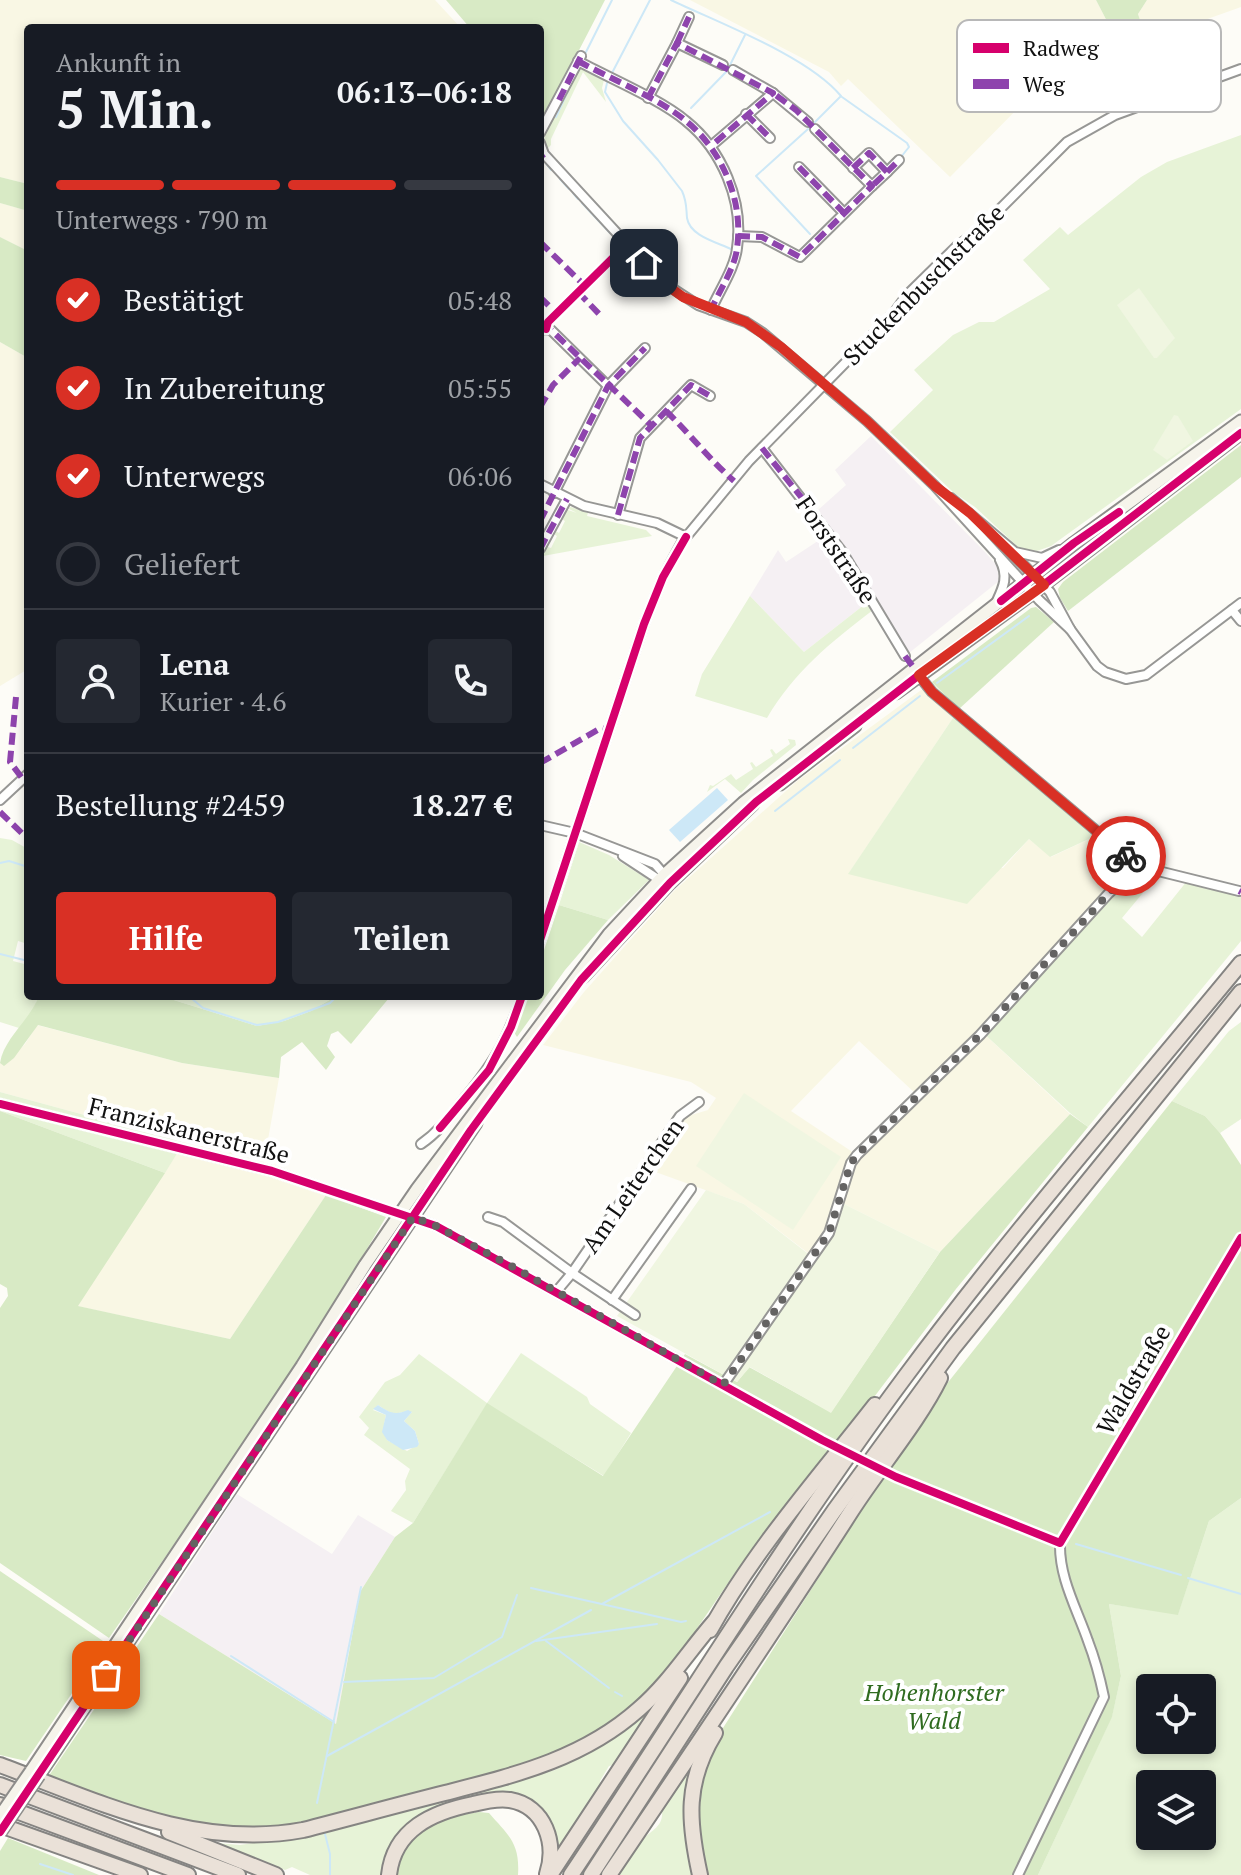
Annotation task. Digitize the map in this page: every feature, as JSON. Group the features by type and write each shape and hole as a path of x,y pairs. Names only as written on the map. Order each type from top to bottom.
{"highway":[{"path":"571,1875 804,1521 904,1378 1037,1208 1241,963"},
{"path":"591,1875 726,1667 834,1511 953,1348 1241,992"},
{"path":"609,1875 882,1464 931,1396 953,1348"},
{"path":"0,1765 140,1817 202,1832 256,1835 303,1830 495,1781 558,1760 619,1725 671,1679 775,1532 886,1391 904,1378"},
{"path":"548,1875 695,1656 714,1622"},
{"path":"700,1875 690,1821 696,1769 739,1693 745,1673"},
{"path":"0,1785 238,1875"},
{"path":"80,1795 276,1875"},
{"path":"389,1875 395,1851 404,1837 425,1819 452,1809 501,1799 513,1800 528,1808 546,1827 551,1852 548,1875"},
{"path":"0,1805 188,1875"},
{"path":"0,1829 140,1875"},
{"path":"71,1851 125,1875"}],"main road":[{"path":"0,1829 407,1215 441,1155 503,1078 598,947 665,879 1028,578 1241,421"},
{"path":"916,672 1044,585 1241,433"},
{"path":"0,1816 35,1773"}],"street":[{"path":"648,98 689,17"},
{"path":"677,43 723,65"},
{"path":"544,125 579,58 686,121 711,146 732,193 738,236 737,251 711,310"},
{"name":"Stuckenbuschstraße","path":"1221,76 1241,69"},
{"path":"733,70 786,100 872,186"},
{"path":"711,146 773,93"},
{"name":"Stuckenbuschstraße","path":"544,928 644,624 663,577 686,537 762,448 957,246 976,233 1067,142 1123,112"},
{"path":"746,114 770,138"},
{"path":"853,168 869,153 887,172"},
{"path":"544,154 661,281 683,297 754,328 824,385 1001,542 1015,552 1042,558 1074,543"},
{"path":"738,236 762,237 800,257 899,160"},
{"path":"799,167 844,213"},
{"path":"544,329 551,330 608,386"},
{"path":"554,493 608,386 645,348"},
{"path":"618,515 640,438 691,385 710,396"},
{"name":"Forststraße","path":"762,448 843,553 905,656"},
{"path":"935,486 996,552 1028,578 1044,585 1070,629 1097,666 1105,672 1126,679 1146,675 1241,603"},
{"path":"544,487 567,499 657,523 686,537"},
{"path":"544,542 567,499"},
{"path":"1001,542 1028,578 1033,593 1070,629"},
{"path":"994,606 1006,580 1005,569 996,552"},
{"path":"1232,610 1241,621"},
{"path":"916,672 932,692 1138,866 1239,891"},
{"path":"0,800 24,778"},
{"path":"544,826 575,833 612,849 665,879"},
{"path":"407,1215 436,1226 723,1385 829,1233 851,1163 857,1155 980,1035 1109,893 1138,866"},
{"path":"421,1144 434,1135 489,1070 521,1000"},
{"name":"Am Leiterchen","path":"556,1292 680,1116 699,1102"},
{"name":"Franziskanerstraße","path":"0,1104 261,1168 407,1215"},
{"name":"Am Leiterchen","path":"612,1300 691,1189"},
{"name":"Am Leiterchen","path":"488,1217 503,1222 635,1315"},
{"name":"Waldstraße","path":"1060,1543 1241,1238"},
{"path":"896,1477 1060,1543 1066,1584 1089,1642 1104,1697 1018,1875"}],"shaded area":[{"path":"0,0 435,0 457,24 24,24 24,183 0,177"},
{"path":"690,0 1096,0 1106,20 957,20 957,112 1014,112 950,177 848,79 841,86 829,72"},
{"path":"1147,0 1241,0 1241,7 1205,20 1140,20 1138,14"},
{"path":"0,203 24,210 24,249 0,237"},
{"path":"0,342 24,356 24,671 0,686"},
{"path":"871,436 985,552 997,566 999,581 909,653 874,597 804,652 750,596 778,550 786,562 833,531 818,510 846,485 835,470"},
{"path":"932,682 959,709 849,873 1003,868 1029,839 1051,857 1104,832 1132,854 1141,857 982,1032 1070,1114 940,1252 838,1201 827,1232 812,1256 744,1204 650,1170 685,1117 708,1110 716,1098 691,1082 543,1045 584,992 674,891 796,782","holes":["859,1041 916,1094 854,1153 791,1111"]},
{"path":"37,1025 182,1063 279,1078 262,1173 326,1195 230,1339 77,1306 184,1142 0,1092 0,1063 4,1065 25,1044"},
{"path":"237,1494 332,1554 358,1515 395,1537 360,1592 336,1724 159,1614"}],"green space":[{"path":"446,0 605,0 544,113 544,24 467,24"},
{"path":"1096,0 1147,0 1138,14 1140,20 1106,20"},
{"path":"577,67 604,80 602,88 606,102 583,72 546,150 544,135"},
{"path":"1241,135 1241,409 1051,546 1037,551 1019,548 975,507 953,492 890,432 933,390 914,370 953,335 979,322 994,322 1050,289 1023,260 1060,227 1068,235 1141,177 1167,162"},
{"path":"0,177 24,183 24,210 0,203"},
{"path":"0,237 24,249 24,356 0,342"},
{"path":"1139,288 1175,338 1157,358 1117,305"},
{"path":"1174,415 1178,416 1193,441 1167,460 1153,450"},
{"path":"1241,445 1241,477 1068,611 1058,589 1063,582"},
{"path":"567,508 646,530 652,536 544,556 545,546 551,548 557,536 552,533 554,530 559,533 565,521 560,518 565,509 577,513"},
{"path":"750,596 804,652 869,601 873,610 814,659 789,686 767,718 695,696 702,674"},
{"path":"1036,607 1054,622 959,709 932,682 1031,608"},
{"path":"959,709 1104,832 1050,857 1029,839 967,904 848,874"},
{"path":"788,739 795,740 796,745 741,793 725,779 707,792 710,785 731,774 736,780 753,769 750,763 756,767 773,756 770,750 776,754 790,744"},
{"path":"0,838 24,847 24,943 18,941 13,961 24,964 24,1000 38,1000 33,1012 19,1028 0,1022"},
{"path":"579,842 609,855 649,880 608,920 559,905"},
{"path":"1141,857 1167,864 1122,918 1142,937 1187,881 1241,895 1241,941 1088,1127 981,1031"},
{"path":"559,905 608,920 544,999 544,950"},
{"path":"37,1000 174,1000 257,1026 284,1021 329,1000 387,1000 351,1044 338,1031 331,1034 327,1046 335,1057 326,1070 302,1042 281,1057 279,1078 182,1063 38,1025 14,1058 4,1066 0,1063 2,1054"},
{"path":"174,1000 329,1000 284,1021 257,1026"},
{"path":"526,1000 544,1000 517,1037 514,1032"},
{"path":"1241,1022 1241,1119 1220,1133 1205,1116 1172,1101 1229,1031"},
{"path":"0,1092 184,1142 165,1173 0,1111"},
{"path":"744,1093 841,1157 793,1230 696,1166"},
{"name":"Hohenhorster Wald","path":"1172,1101 1205,1116 1241,1165 1241,1498 1209,1521 1178,1615 1109,1604 1121,1676 1112,1717 1038,1875 707,1875 698,1836 697,1792 716,1739 922,1415"},
{"path":"0,1111 165,1173 78,1306 230,1339 326,1195 386,1217 293,1373 109,1638 0,1563 0,1308 8,1296 7,1288 0,1284"},
{"path":"1070,1114 1088,1127 956,1289 843,1438 737,1570 674,1662 653,1688 601,1734 539,1762 313,1823 246,1832 150,1815 48,1777 159,1614 336,1724 360,1592 395,1537 413,1523 487,1403 603,1476 685,1354 737,1382 749,1367 831,1412 940,1252"},
{"path":"706,1190 744,1204 811,1256 827,1232 838,1201 940,1252 831,1413 750,1367 737,1382 617,1316"},
{"path":"521,1353 587,1397 590,1404 631,1433 604,1476 487,1404 413,1523 391,1511 406,1490 405,1481 410,1469 364,1435 369,1428 359,1417 385,1382 400,1375 419,1354 487,1403","holes":["378,1405 389,1412 412,1412 404,1421 415,1431 419,1444 407,1451 387,1440 386,1415 373,1410"]},
{"path":"1241,1498 1241,1875 1038,1875 1112,1716 1121,1676 1109,1604 1178,1614 1209,1521"},
{"path":"0,1571 106,1643 26,1761 0,1755"},
{"path":"655,1704 618,1764 609,1766 600,1781 602,1789 557,1859 525,1801 437,1809 386,1875 310,1875 292,1867 285,1870 216,1843 240,1845 305,1835 555,1770 605,1743"},
{"path":"703,1744 696,1875 618,1875 642,1841 659,1825 662,1810"},
{"path":"453,1813 455,1816 489,1813 512,1841 517,1855 518,1875 394,1875 401,1852 414,1836"},
{"path":"8,1838 99,1875 0,1875 0,1851"}],"water":[{"path":"717,788 728,800 680,842 669,830"},
{"path":"378,1405 392,1412 412,1412 404,1421 415,1431 417,1447 403,1450 387,1440 382,1432 386,1415 373,1409"}],"waterway":[{"path":"585,54 612,0"},
{"path":"612,73 650,0"},
{"path":"671,0 785,54 826,81 841,96 814,123"},
{"path":"730,65 745,35"},
{"path":"691,108 726,72"},
{"path":"556,117 572,82"},
{"path":"607,83 605,92 623,121 682,191 689,224 704,238 731,249"},
{"path":"842,97 907,143 909,147 901,157"},
{"path":"808,129 756,176 810,234"},
{"path":"544,161 551,170"},
{"path":"560,179 569,189"},
{"path":"573,193 578,199"},
{"path":"582,203 610,233"},
{"path":"937,683 1029,616"},
{"path":"853,748 920,696"},
{"path":"775,811 840,760"},
{"path":"0,863 9,861 24,866"},
{"path":"0,954 24,960"},
{"path":"193,1000 203,1008 257,1025 278,1022 333,1000"},
{"path":"602,1604 770,1512"},
{"path":"1076,1544 1181,1575"},
{"path":"1188,1578 1241,1594"},
{"path":"317,1803 361,1587"},
{"path":"531,1588 686,1621"},
{"path":"344,1682 434,1678 502,1637 517,1595"},
{"path":"327,1756 591,1610"},
{"path":"536,1641 657,1624"},
{"path":"546,1641 609,1688"},
{"path":"231,1656 334,1722"},
{"path":"615,1692 622,1696"},
{"path":"325,1834 330,1854 330,1875"},
{"path":"40,1864 73,1875"}],"marked path":[{"path":"677,43 689,17"},
{"path":"648,98 677,43 773,93 711,146"},
{"path":"559,100 581,56"},
{"path":"578,61 675,113 699,133 720,162 728,178 737,212 737,248 711,310"},
{"path":"738,236 762,237 800,257 872,186 796,110 773,93"},
{"path":"746,114 770,138"},
{"path":"853,168 869,153 887,172 872,186"},
{"path":"887,172 899,160"},
{"path":"799,167 844,213"},
{"path":"544,246 584,285"},
{"path":"578,292 601,316"},
{"path":"544,301 556,313"},
{"path":"544,329 551,330 652,426"},
{"path":"544,513 608,386 645,348"},
{"path":"544,400 553,385 580,358"},
{"path":"618,515 640,438 691,385 710,396"},
{"path":"666,411 734,481"},
{"path":"762,448 825,527"},
{"path":"544,542 567,499"},
{"path":"905,656 914,668"},
{"path":"16,697 10,762 22,778"},
{"path":"544,761 601,728 609,730"},
{"path":"0,812 24,835"}],"cycle path":[{"path":"546,329 548,322 627,244"},
{"path":"0,1832 471,1130 581,980 670,883 756,802 1241,433"},
{"path":"1001,601 1119,512"},
{"path":"544,928 644,624 663,577 686,537"},
{"path":"440,1128 489,1070 521,1000"},
{"path":"0,1104 272,1171 436,1226 822,1440 896,1477 1060,1543 1241,1238"}],"way so far":[{"path":"106,1675 413,1217 513,1267 723,1385 829,1233 851,1163 857,1155 980,1035 1109,893 1138,866 1126,856"}],"route":[{"path":"644,263 671,290 711,310 746,322 781,347 867,421 935,486 970,513 1044,585 919,675 932,692 1126,856"}]}
